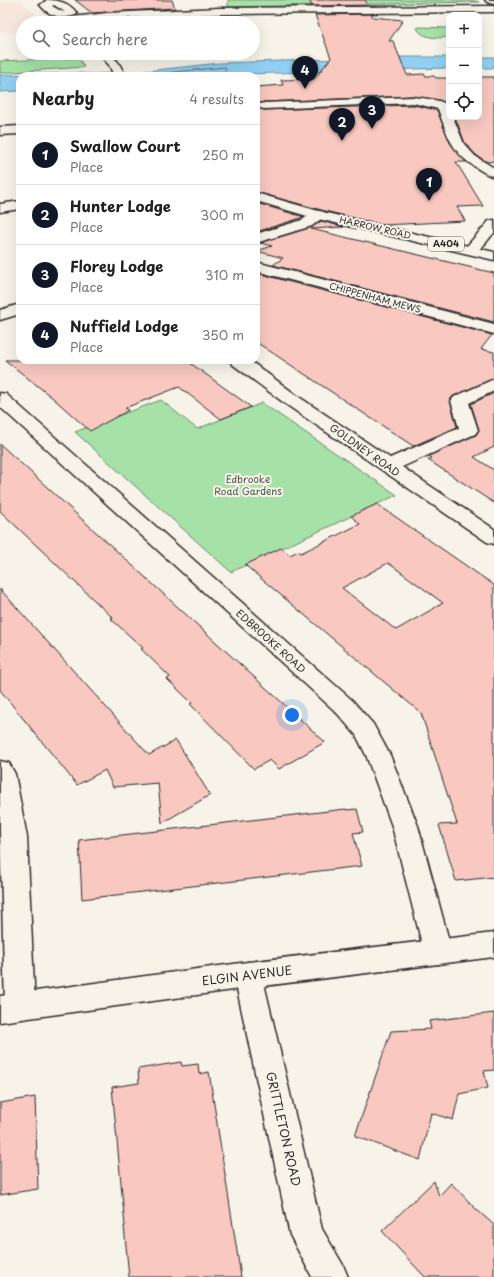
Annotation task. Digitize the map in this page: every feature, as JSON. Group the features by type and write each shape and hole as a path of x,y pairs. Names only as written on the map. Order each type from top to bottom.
{"main road":[{"path":"490,0 494,1"},
{"path":"51,1 46,5 56,14 61,16"},
{"path":"107,16 220,11 494,9"},
{"path":"109,60 118,72"},
{"path":"264,106 414,100 437,104 443,108 458,145 471,159 494,173"},
{"path":"0,131 16,130"},
{"name":"HARROW ROAD","path":"260,198 319,214 494,256"},
{"path":"0,202 16,201"},
{"path":"0,208 16,206"},
{"path":"260,238 307,223 319,214"},
{"path":"471,250 494,224"},
{"name":"CHIPPENHAM MEWS","path":"260,267 494,329"},
{"path":"0,315 16,310"},
{"name":"GOLDNEY ROAD","path":"244,364 388,466 494,538"},
{"path":"388,466 469,430 460,401 494,384"},
{"name":"EDBROOKE ROAD","path":"0,398 344,706 365,730 378,755 405,826 438,952"},
{"path":"1,772 14,837 10,1007"},
{"name":"ELGIN AVENUE","path":"10,1007 248,975 494,946"},
{"name":"GRITTLETON ROAD","path":"248,975 307,1235 332,1277"}],"shaded area":[{"path":"20,0 37,16 16,16 16,33 0,32 0,3"}],"green space":[{"path":"228,0 471,0 479,2 228,7"},
{"path":"417,28 446,28 446,37 435,38 426,36"},
{"path":"80,60 84,67 0,73 0,61"},
{"name":"Edbrooke Road Gardens","path":"161,400 197,429 262,403 397,495 231,572 75,432"}],"water":[{"path":"446,57 446,68 260,73 260,72 137,72 220,63"},
{"path":"482,57 494,57 494,68 482,68"},
{"path":"0,75 16,75 16,91 0,92"}],"building":[{"path":"75,0 172,0 175,8 92,13"},
{"path":"309,0 365,0 368,5 312,6"},
{"path":"371,14 373,17 403,20 389,41 393,41 407,75 424,74 425,76 434,76 436,78 446,78 446,104 439,100 413,96 260,103 260,87 283,85 281,80 314,79 331,58 315,15"},
{"path":"482,77 494,77 494,161 487,162 476,155 465,143 456,120 482,120"},
{"path":"413,105 437,110 450,143 466,162 456,162 483,206 457,207 465,221 383,225 260,193 260,108 264,110"},
{"path":"260,204 304,217 260,231"},
{"path":"321,221 344,227 311,229 494,273 494,322 273,265 283,258 260,252 260,250 272,246 260,243 312,227"},
{"path":"260,274 492,335 481,349 494,352 494,378 453,396 450,400 457,427 413,446 260,345"},
{"path":"5,360 16,360 16,364 192,364 251,407 221,419 179,387 125,408 129,410 90,431 54,399"},
{"path":"494,393 494,447 474,457 494,470 494,503 428,460 432,458 429,456 476,435 479,430 471,404"},
{"path":"0,444 325,742 279,769 270,760 254,769 190,704 192,703 167,679 170,677 141,649 143,648 0,511"},
{"path":"377,504 494,585 494,877 456,881 439,825 457,824 421,713 245,565 281,548 290,555 298,551 301,553 360,524 351,516","holes":["388,563 443,603 396,630 342,588"]},
{"path":"0,589 149,755 176,740 210,795 162,823 158,783 113,787 105,770 77,785 0,690"},
{"path":"346,809 357,809 363,832 353,833 362,866 82,899 79,840"},
{"path":"494,1013 494,1070 484,1071 488,1088 459,1094 453,1120 431,1113 420,1160 355,1136 391,1031 431,1029 429,1021"},
{"path":"181,1062 182,1066 198,1064 199,1074 209,1072 241,1277 129,1277 112,1087 139,1083 138,1069"},
{"path":"35,1097 38,1189 0,1195 0,1103"},
{"path":"434,1181 439,1196 451,1183 494,1225 494,1277 425,1277 382,1231"}],"place":[{"name":"Nuffield Lodge","path":"305,89"},
{"name":"Florey Lodge","path":"372,129"},
{"name":"Hunter Lodge","path":"342,141"},
{"name":"Swallow Court","path":"429,201"}]}
